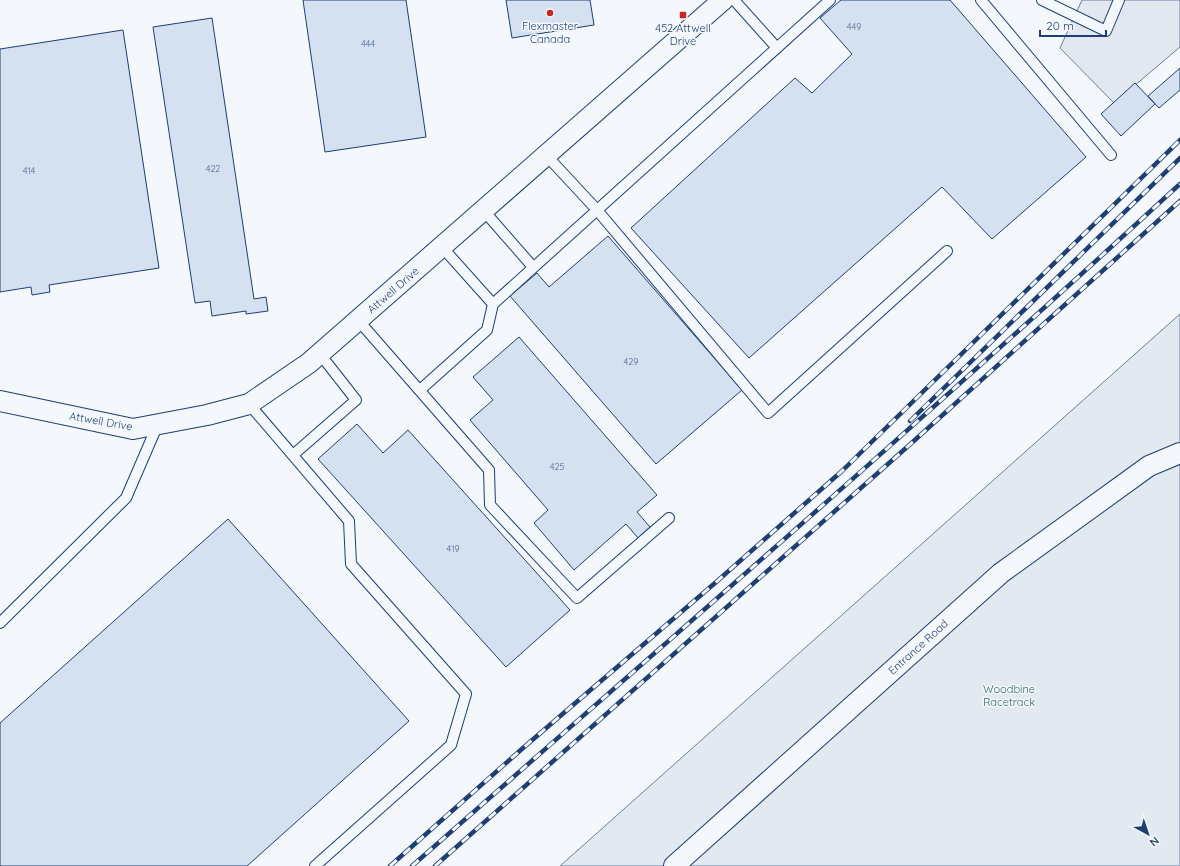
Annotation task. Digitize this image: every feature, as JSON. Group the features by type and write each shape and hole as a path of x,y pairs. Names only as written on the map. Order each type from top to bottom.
{"street":[{"name":"Attwell Drive","path":"0,401 132,429 207,415 249,404 309,364 723,0"},
{"name":"Entrance Road","path":"674,866 1001,573 1149,466 1180,453"}],"lane":[{"path":"734,0 777,48"},
{"path":"420,390 487,330 493,304 830,0"},
{"path":"981,0 1111,155"},
{"path":"1042,0 1106,31 1119,0"},
{"path":"546,155 597,210 768,413 948,251"},
{"path":"484,211 533,267"},
{"path":"442,247 493,304"},
{"path":"358,320 489,470 490,505 577,598 669,518"},
{"path":"293,455 356,400 320,354"},
{"path":"249,404 349,521 351,564 466,694 451,745 315,866"},
{"path":"0,623 126,498 158,424"}],"green space":[{"name":"Woodbine Racetrack","path":"1180,314 1180,866 560,866"}],"shaded area":[{"path":"1082,0 1180,0 1180,47 1114,103 1060,48"}],"building":[{"path":"303,0 406,0 426,137 325,152"},
{"name":"Flexmaster Canada","path":"506,0 590,0 594,25 512,38"},
{"path":"841,0 950,0 1086,157 992,239 942,187 749,358 631,228 795,78 812,93 852,54 820,18"},
{"path":"212,18 254,299 266,297 268,311 246,314 246,311 212,316 210,301 195,303 153,27"},
{"path":"123,30 159,268 49,285 50,292 32,295 31,287 0,292 0,49"},
{"path":"1180,68 1180,90 1159,108 1148,96"},
{"path":"1135,83 1155,104 1121,136 1101,114"},
{"path":"608,236 742,390 656,464 510,296 537,273 549,287"},
{"path":"519,337 657,495 637,512 650,527 638,538 626,524 574,570 534,523 548,510 470,420 493,400 473,377"},
{"path":"357,424 383,453 408,430 570,610 506,667 318,459"},
{"path":"228,519 409,721 247,866 0,866 0,723"}],"railway":[{"path":"390,866 523,748 715,583 842,471 1180,140"},
{"path":"910,421 1180,158"},
{"path":"412,866 990,357 1180,184"},
{"path":"435,866 906,448 1180,201"}],"place":[{"name":"Flexmaster Canada","path":"550,13"},
{"name":"452 Attwell Drive","path":"683,15"}]}
